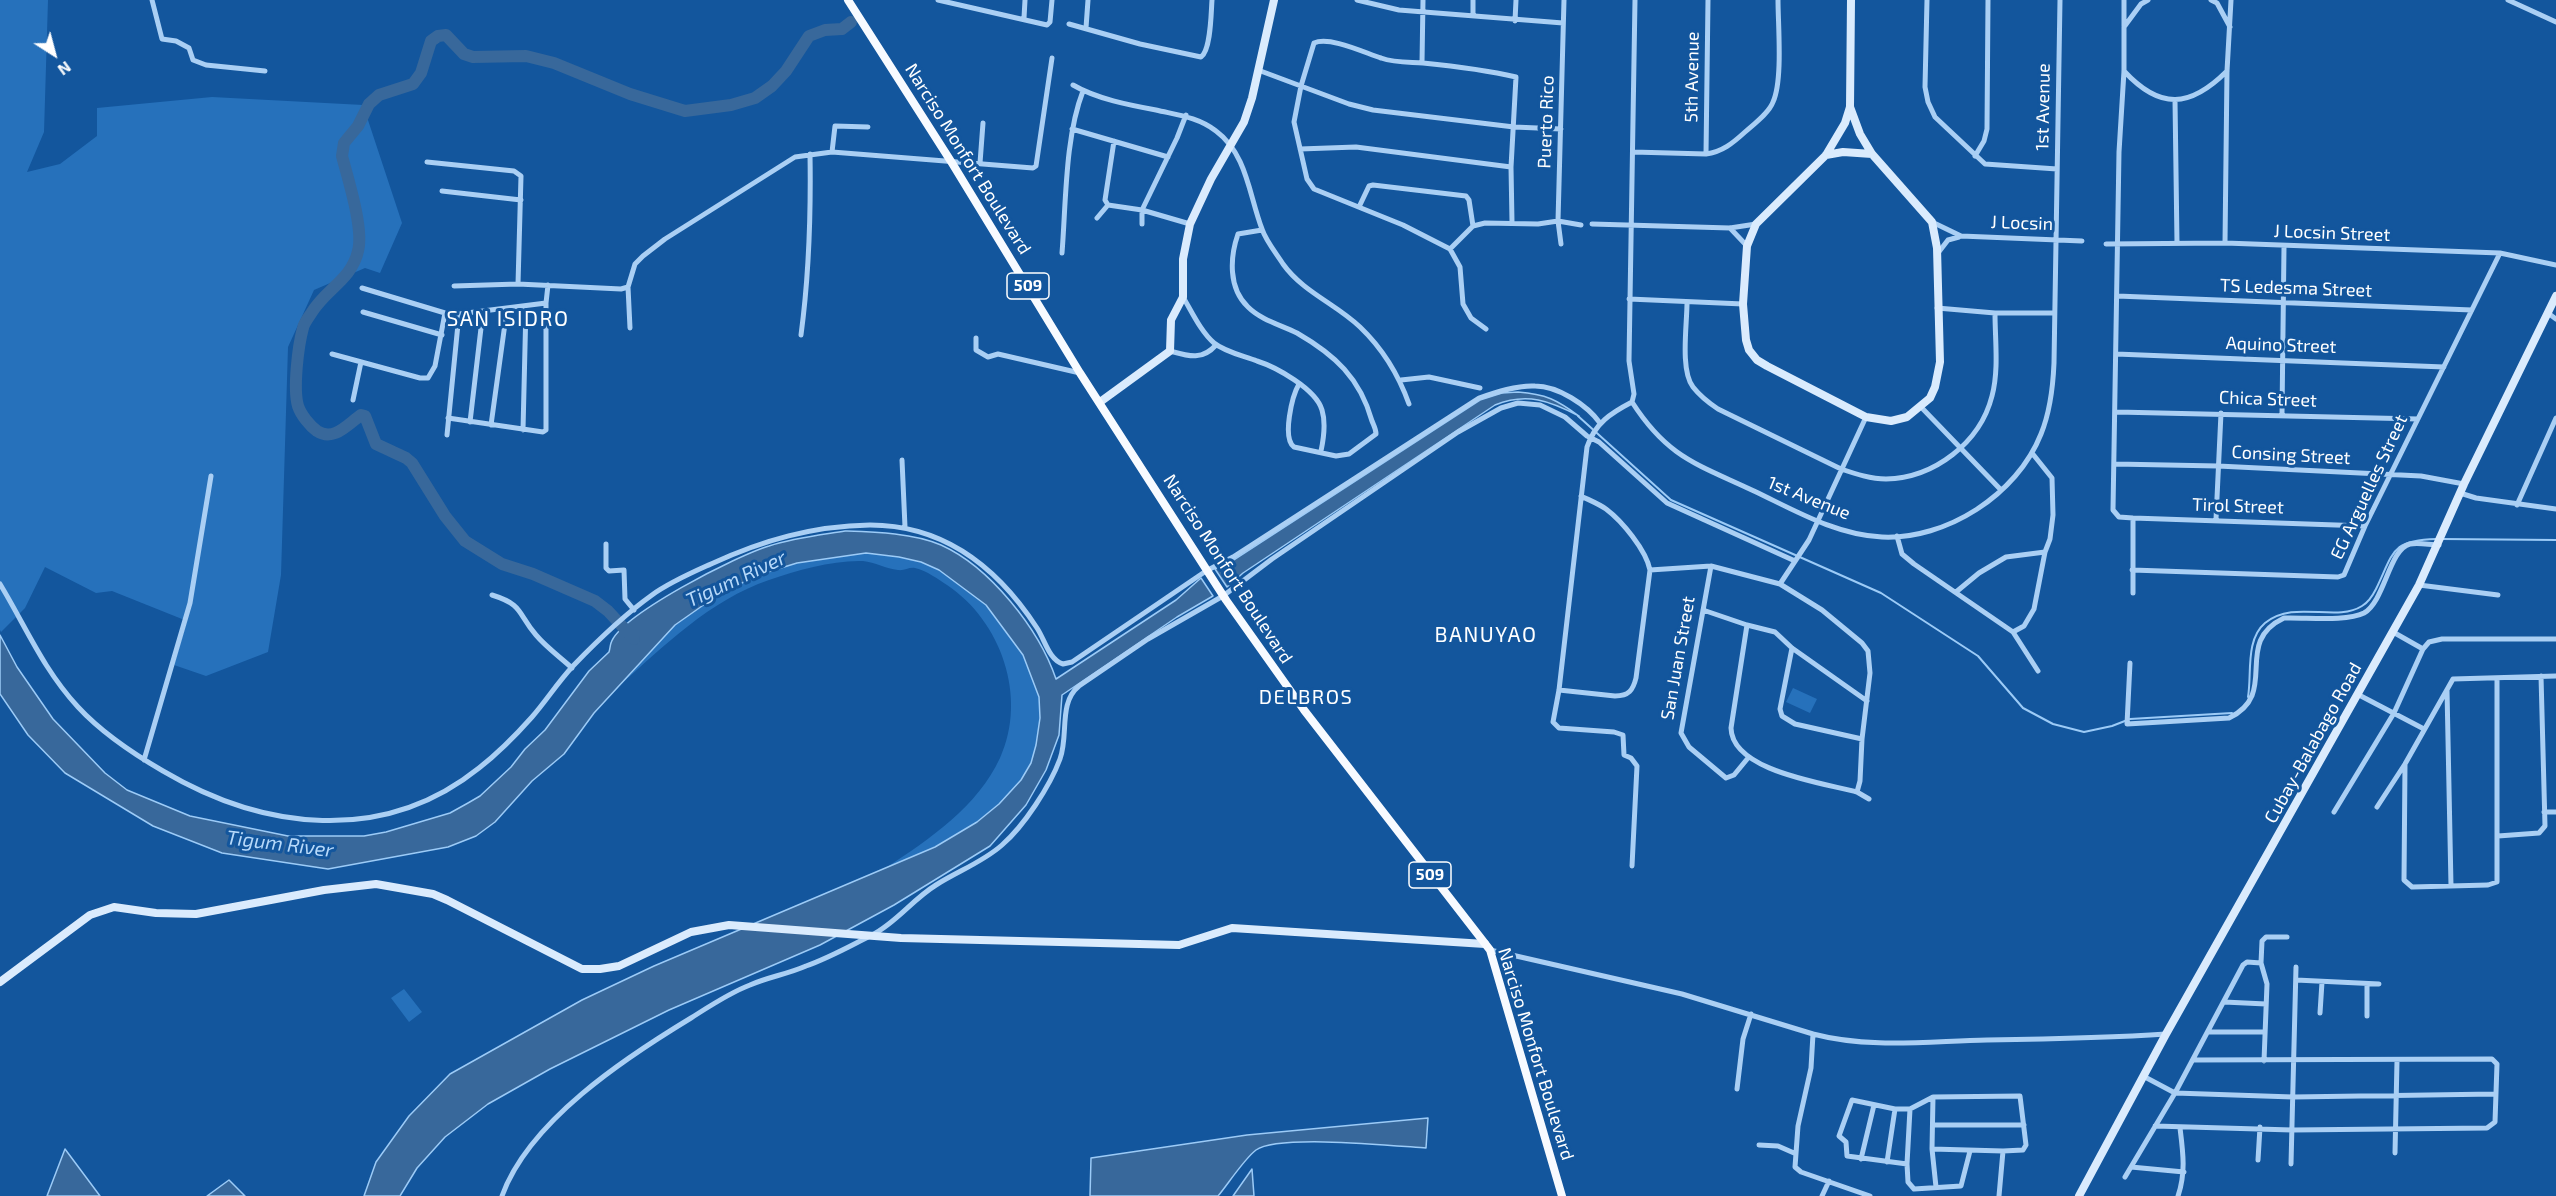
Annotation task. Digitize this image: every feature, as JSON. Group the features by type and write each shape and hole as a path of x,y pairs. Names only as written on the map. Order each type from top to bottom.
{"main road":[{"name":"Narciso Monfort Boulevard","path":"848,0 1206,571 1304,710 1488,947 1562,1196"}],"street":[{"path":"152,0 162,39 176,40 189,48 193,60 206,65 265,71"},
{"path":"938,0 1047,25 1050,22 1052,0"},
{"path":"1024,18 1025,0"},
{"path":"1086,28 1088,0"},
{"path":"1069,24 1201,57 1206,54 1208,46 1212,0"},
{"path":"1170,351 1171,320 1183,297 1184,258 1190,224 1244,122 1274,0"},
{"path":"1357,0 1399,10 1563,23"},
{"path":"1422,63 1423,0"},
{"path":"1473,0 1473,16"},
{"path":"1515,21 1516,0"},
{"name":"Puerto Rico","path":"1561,244 1558,221 1564,0"},
{"path":"1632,866 1636,762 1624,755 1624,738 1620,733 1555,726 1553,722 1559,690 1587,447 1600,423 1632,402 1634,394 1629,362 1629,299 1635,0"},
{"name":"5th Avenue","path":"1706,154 1708,0"},
{"path":"1633,152 1706,154 1717,152 1733,143 1773,102 1777,81 1778,0"},
{"path":"1850,107 1860,134 1872,154 1932,222 1938,253 1940,362 1935,387 1930,398 1921,407 1907,417 1891,421 1866,417 1757,360 1749,350 1746,340 1743,304 1747,246 1756,224 1826,155 1845,123 1850,107 1851,0"},
{"path":"1926,0 1925,87 1928,102 1935,117 1985,164 2057,168"},
{"path":"1975,156 1984,141 1987,129 1988,0"},
{"name":"1st Avenue","path":"1632,402 1661,441 1690,462 1836,529 1867,535 1897,536 1929,531 1966,516 2001,490 2032,453 2047,415 2053,387 2060,0"},
{"path":"2115,464 2117,242 2124,71 2124,0"},
{"path":"2124,27 2141,4 2148,0"},
{"path":"2211,0 2217,3 2230,29"},
{"path":"2225,243 2227,71 2231,0"},
{"path":"2508,0 2556,22"},
{"path":"1486,329 1471,318 1464,304 1460,267 1450,249 1314,189 1307,179 1294,122 1301,86 1314,43 1319,41 1344,45 1384,59 1405,63 1422,63 1516,77 1511,167 1512,222"},
{"path":"630,328 628,287 638,260 665,239 795,157 832,152 952,163 1030,168 1036,166 1052,58"},
{"path":"1258,70 1349,104 1373,110 1514,127 1561,129"},
{"path":"2124,71 2149,94 2175,100 2189,99 2198,94 2227,71"},
{"path":"1073,85 1083,91 1140,107 1186,116 1218,132 1230,146 1247,177 1262,230 1295,280 1360,327 1401,380 1409,404"},
{"path":"1062,253 1072,129 1076,108 1083,91"},
{"path":"2175,100 2177,243"},
{"path":"1142,224 1142,210 1186,116"},
{"path":"980,163 983,123"},
{"path":"832,152 835,126 868,127"},
{"path":"1072,129 1168,157"},
{"path":"1108,205 1105,200 1114,141"},
{"path":"1300,149 1356,147 1511,167"},
{"path":"1826,155 1844,152 1872,154"},
{"path":"801,335 808,257 810,154"},
{"path":"427,162 514,171 521,176 518,284"},
{"path":"1359,207 1369,186 1373,185 1466,195 1469,200 1473,226"},
{"path":"442,191 521,200"},
{"path":"1108,205 1142,210 1190,224"},
{"path":"1097,218 1108,205"},
{"path":"1450,249 1473,226 1485,223 1538,224 1558,221 1581,225"},
{"name":"J Locsin","path":"1932,222 1961,236 2082,241"},
{"path":"1592,224 1730,228 1756,224"},
{"path":"1730,228 1747,246"},
{"path":"1262,230 1238,234 1231,256 1232,270 1239,294 1248,307 1296,333 1345,368 1369,406 1376,434 1349,454 1336,456 1321,451 1310,452 1290,444 1288,436 1290,415 1299,384"},
{"path":"1938,253 1948,240 1961,236"},
{"name":"J Locsin Street","path":"2106,243 2225,243 2284,247 2500,253 2556,265"},
{"path":"2282,414 2284,247"},
{"name":"EG Arguelles Street","path":"2132,570 2342,577 2500,253"},
{"path":"454,286 518,284 628,287"},
{"path":"448,418 523,430 543,432 546,430 548,285"},
{"path":"362,288 445,313 459,314 546,303"},
{"name":"TS Ledesma Street","path":"2118,296 2472,310"},
{"name":"Cubay-Balabago Road","path":"2079,1196 2166,1034 2419,585 2440,543 2464,484 2556,296"},
{"path":"1183,297 1206,334 1216,345 1266,364 1299,384 1314,397 1322,408 1324,422 1321,451"},
{"path":"1629,299 1743,304"},
{"path":"1687,303 1687,372 1692,386 1702,398 1718,409 1841,469 1873,478 1901,478 1932,468 1961,448 1984,419 1993,394 1995,313"},
{"path":"523,430 526,306"},
{"path":"1938,308 1995,313 2054,314"},
{"path":"491,426 507,309"},
{"path":"470,422 483,311"},
{"path":"363,312 442,335"},
{"path":"332,354 420,378 428,378 435,366 445,313"},
{"path":"2548,313 2556,319"},
{"path":"447,435 459,314"},
{"path":"976,338 976,350 988,357 998,354 1080,373"},
{"path":"1100,402 1170,351 1204,356 1216,345"},
{"name":"Aquino Street","path":"2116,354 2444,367"},
{"path":"353,400 361,362"},
{"path":"1401,380 1436,378 1480,388"},
{"path":"0,584 31,643 78,707 118,743 186,784 222,801 274,816 309,821 355,821 401,811 420,803 478,769 529,720 572,668 650,596 681,578 768,540 809,530 873,525 905,528 947,543 990,569 1026,610 1054,659 1063,664 1072,662 1206,571 1233,557 1479,398 1504,390 1535,386 1557,392 1571,399 1592,412 1600,423"},
{"path":"501,1196 520,1161 556,1117 598,1081 667,1032 743,988 806,967 871,936 889,924 931,888 980,861 1003,845 1043,793 1061,758 1067,720 1067,703 1074,690 1148,639 1223,596 1272,559 1449,439 1501,408 1518,403 1540,405 1565,417 1587,436 1593,433"},
{"path":"1921,407 2001,490"},
{"name":"Chica Street","path":"2117,412 2282,414 2418,419"},
{"path":"2216,519 2221,413"},
{"path":"1780,584 1818,521 1866,417"},
{"path":"2517,504 2556,418"},
{"path":"1593,433 1667,503 1795,560"},
{"path":"1578,445 1587,447"},
{"path":"2013,632 2024,626 2034,609 2045,552 2050,539 2054,485 2049,472 2032,453"},
{"path":"902,460 905,528"},
{"name":"Consing Street","path":"2115,464 2218,466 2390,475 2450,480 2464,484"},
{"name":"Tirol Street","path":"2115,464 2114,510 2120,517 2365,526"},
{"path":"144,760 190,603 211,476"},
{"path":"2460,493 2476,498 2556,509"},
{"path":"1559,690 1624,696 1631,692 1636,678 1650,570 1648,558 1615,518 1606,510 1581,496"},
{"path":"2133,518 2133,593"},
{"path":"1897,536 1902,554 1920,569 2013,632 2038,671"},
{"path":"2130,663 2127,724 2223,720 2236,715 2253,698 2258,646 2265,633 2275,622 2284,618 2350,617 2363,613 2376,600 2402,549 2411,544 2440,543"},
{"path":"606,544 606,568 609,571 624,570 625,599 634,610"},
{"path":"1956,592 1979,573 2006,557 2045,552"},
{"path":"1650,570 1711,566 1780,584 1822,610 1862,642 1868,651 1870,662 1862,739 1862,768 1857,792"},
{"name":"San Juan Street","path":"1711,566 1705,588 1681,733 1689,747 1726,778 1734,775 1748,758"},
{"path":"2419,585 2498,595"},
{"path":"492,595 510,600 536,635 572,668"},
{"path":"1703,610 1747,626 1775,632 1792,648 1867,701"},
{"path":"1747,626 1731,728 1734,744 1748,758 1768,768 1857,792 1869,799"},
{"path":"2392,632 2423,649"},
{"path":"2334,812 2394,713 2423,649 2434,640 2556,639"},
{"path":"1792,648 1780,709 1782,716 1795,724 1862,739"},
{"path":"2498,836 2539,833 2545,826 2541,676"},
{"path":"2378,807 2453,679 2458,677 2556,676"},
{"path":"2405,764 2404,880 2412,887 2488,885 2497,882 2499,879 2497,678"},
{"path":"2447,688 2451,886"},
{"path":"2359,695 2424,729"},
{"path":"2544,812 2556,812"},
{"path":"0,982 90,915 114,907 156,913 196,914 324,890 361,885 387,885 433,894 582,969 619,966 691,932 729,925 871,936 1007,942 1179,945 1233,928 1488,947 1682,994 1839,1040 1885,1044 2058,1040 2166,1034"},
{"path":"2264,1061 2267,984 2261,963 2263,938 2287,937"},
{"path":"2125,1177 2175,1093 2242,965 2261,963"},
{"path":"2291,1164 2296,967"},
{"path":"2296,980 2379,984"},
{"path":"2320,1013 2322,982"},
{"path":"2367,984 2367,1016"},
{"path":"2224,1002 2266,1004"},
{"path":"1737,1089 1743,1039 1751,1014"},
{"path":"2208,1032 2264,1032"},
{"path":"1814,1034 1811,1068 1794,1163 1798,1171 1870,1196"},
{"path":"2155,1126 2260,1127 2292,1130 2487,1128 2495,1122 2497,1064 2492,1059 2193,1060"},
{"path":"2394,1152 2397,1060"},
{"path":"2143,1076 2175,1093 2293,1097 2495,1094"},
{"path":"1933,1096 1932,1149 1936,1187"},
{"path":"1907,1164 1847,1155 1846,1142 1839,1136 1852,1100 1895,1109 1910,1109 1933,1096 2017,1096 2022,1098 2026,1145 2023,1150 1932,1149"},
{"path":"1862,1159 1874,1104"},
{"path":"1887,1162 1895,1109"},
{"path":"1910,1109 1907,1164 1908,1182 1911,1188 1960,1186 1970,1151"},
{"path":"1933,1125 2024,1125"},
{"path":"2259,1160 2260,1127"},
{"path":"2178,1196 2184,1172 2180,1128"},
{"path":"1759,1145 1778,1146 1794,1153"},
{"path":"1999,1196 2003,1150"},
{"path":"2131,1167 2184,1172"},
{"path":"1822,1196 1829,1181"}],"shaded area":[{"path":"0,0 48,0 44,132 27,172 60,164 97,136 97,108 212,97 363,105 402,223 380,273 365,268 314,290 288,347 281,575 268,652 206,676 174,665 187,621 112,591 96,593 45,567 25,608 1,632 0,630"},
{"path":"866,553 920,562 939,570 978,598 1012,636 1025,657 1034,678 1040,706 1039,730 1032,761 1022,779 1008,796 990,812 949,839 887,867 936,833 966,806 991,775 1008,735 1011,710 1010,686 995,639 966,600 944,583 915,568 898,570 863,561 828,564 780,576 747,589 707,612 670,640 618,687 675,625 712,599 768,571 797,563"},
{"path":"1793,688 1817,699 1810,713 1786,702"},
{"path":"404,989 422,1012 409,1022 391,998"}],"water":[{"path":"1518,392 1551,399 1579,416 1538,400 1518,399 1495,405 1243,573 1227,587 1215,569 1232,561 1480,400 1502,393"},
{"name":"Tigum River","path":"845,531 918,538 941,545 959,555 977,568 1011,601 1038,640 1056,679 1176,600 1201,578 1213,596 1177,617 1062,695 1059,735 1046,770 1026,805 990,846 894,905 820,945 669,1010 550,1069 488,1104 445,1137 417,1168 400,1196 364,1196 376,1162 409,1116 450,1074 582,1000 654,966 935,847 977,822 999,804 1021,780 1031,763 1040,718 1039,697 1023,655 986,605 939,570 921,562 899,557 866,553 797,563 755,576 712,599 675,625 594,713 564,754 532,781 495,822 476,836 448,847 328,869 222,853 153,826 65,773 28,735 0,694 0,635 17,667 53,719 105,773 127,790 190,816 288,836 364,836 386,832 450,813 480,796 545,730 589,671 609,652 611,643 619,631 657,602 732,561 769,546"},
{"path":"1428,1118 1426,1148 1338,1142 1268,1145 1252,1154 1218,1196 1090,1196 1091,1158 1247,1135"},
{"path":"65,1149 100,1196 47,1196"},
{"path":"1252,1169 1254,1196 1233,1196"},
{"path":"229,1180 245,1196 207,1196"}],"waterway":[{"path":"634,639 608,611 595,601 533,574 502,564 465,541 445,516 412,463 376,444 365,416 361,415 335,433 323,434 317,431 301,413 298,406 296,379 299,345 304,326 318,304 350,269 358,251 359,230 342,156 344,143 358,126 369,104 379,95 413,84 421,73 431,41 438,36 446,35 464,54 473,57 526,56 554,63 630,94 685,111 731,105 755,98 772,86 786,71 809,36 825,30 842,29 851,22"},
{"path":"1578,416 1671,500 1881,593 1978,656 2023,708 2053,724 2084,732 2112,726 2130,719 2232,713"},
{"path":"2248,697 2250,658 2254,638 2265,623 2277,616 2289,613 2351,611 2362,606 2374,594 2396,551 2410,542 2436,539"},
{"path":"2442,539 2556,540"}],"district":[{"name":"SAN ISIDRO","path":"508,319"},
{"name":"BANUYAO","path":"1486,635"},
{"name":"DELBROS","path":"1306,697"}]}
